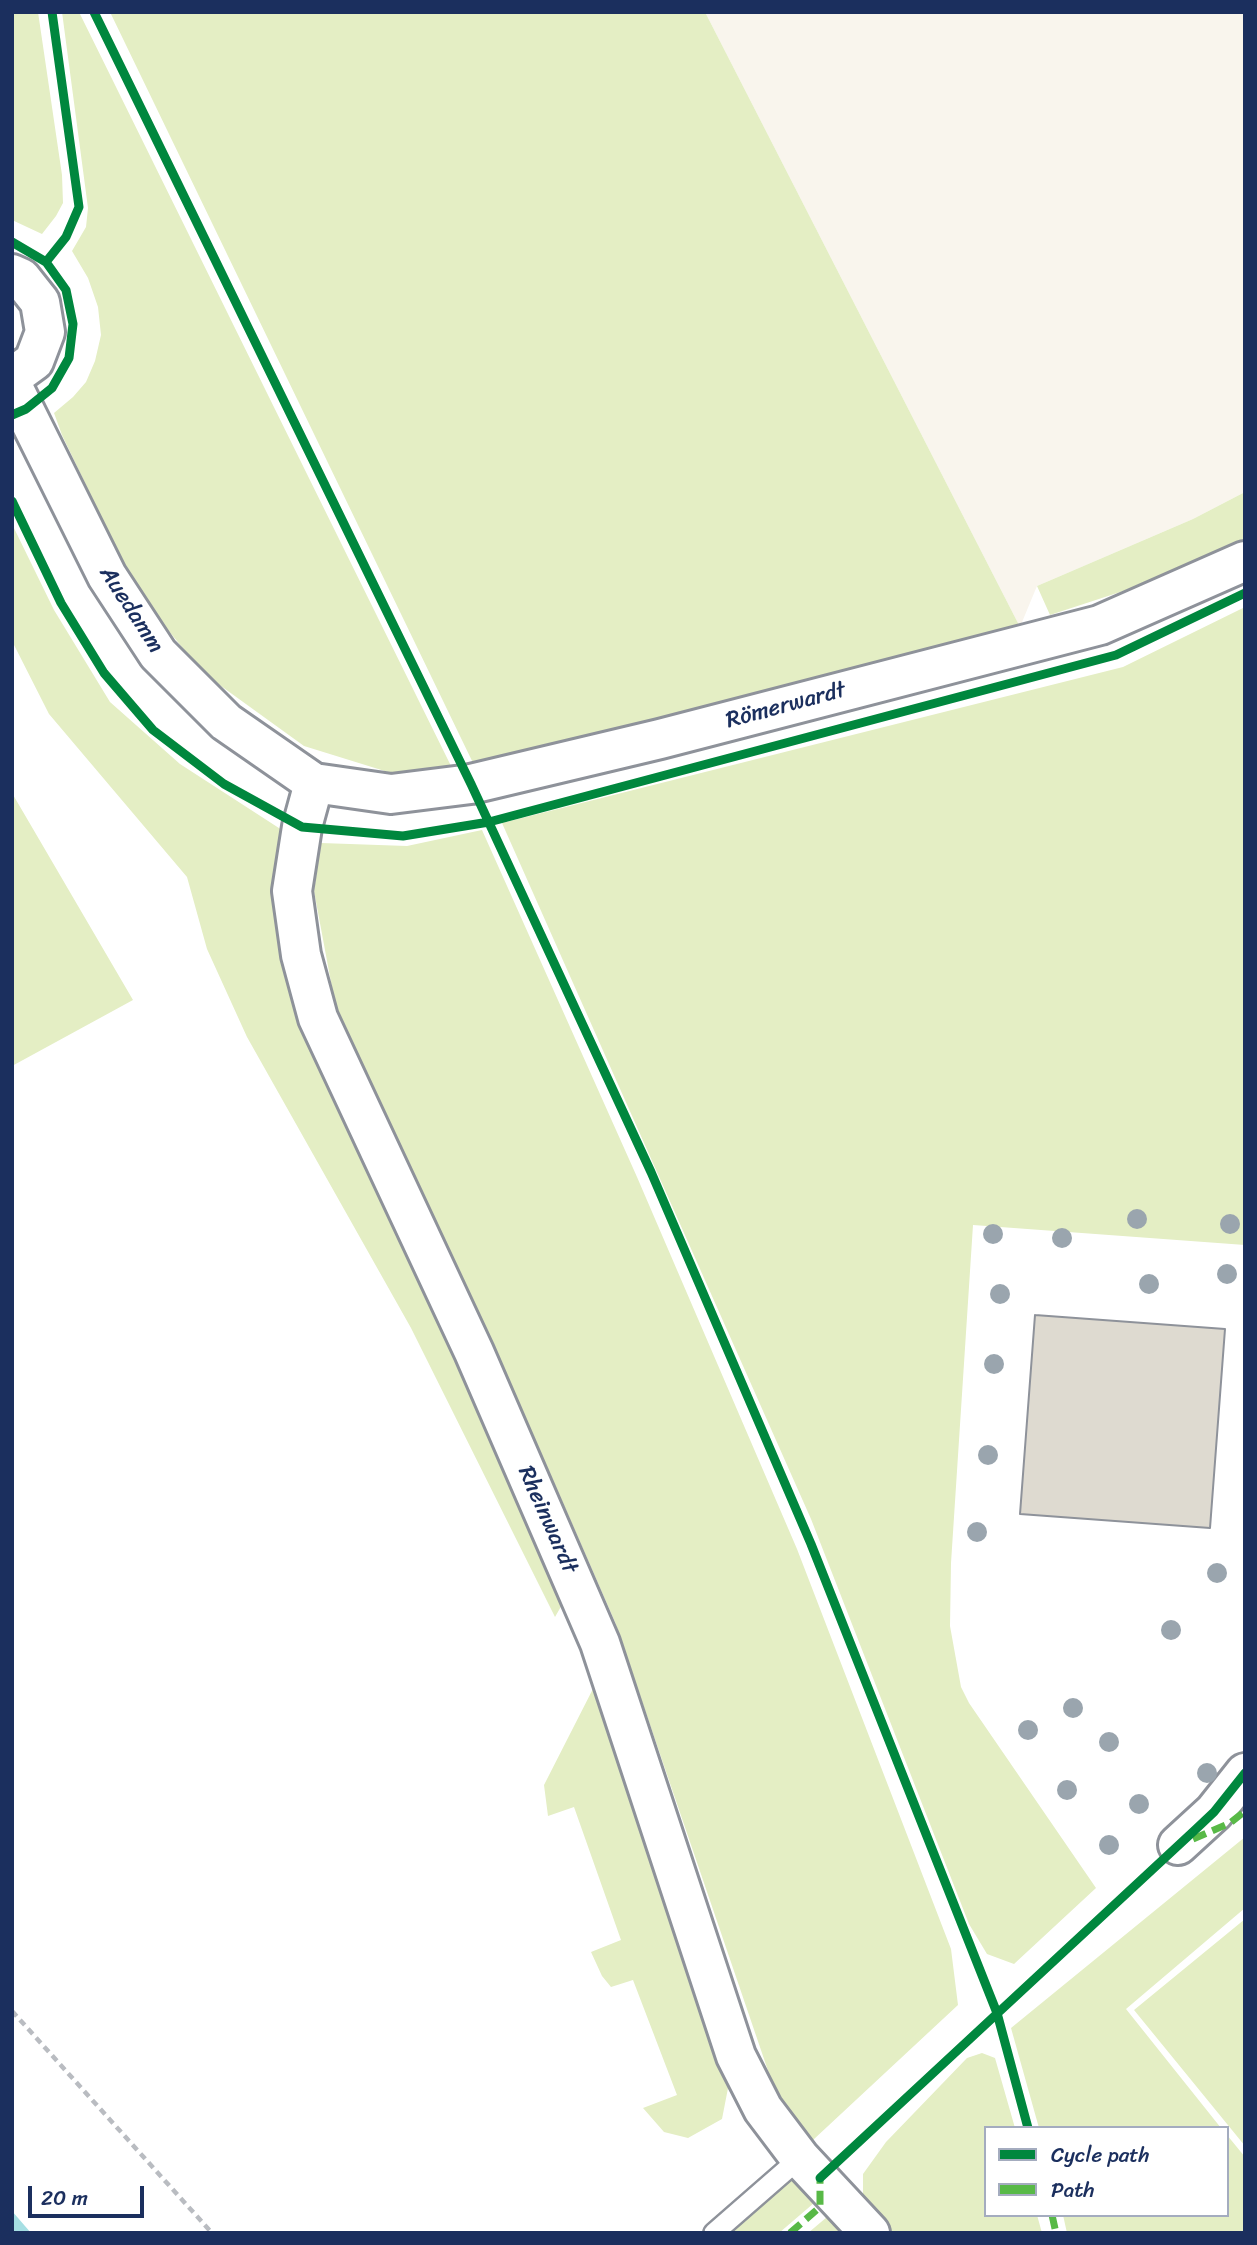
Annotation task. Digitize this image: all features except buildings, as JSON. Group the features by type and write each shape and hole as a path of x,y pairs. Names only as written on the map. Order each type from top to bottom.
{"street":[{"path":"12,274 21,278 40,302 45,332 34,361 12,377"},
{"name":"Auedamm","path":"12,385 107,576 158,654 226,722 314,783"},
{"name":"Römerwardt","path":"314,783 391,794 471,784 660,739 1101,625 1245,561"},
{"name":"Rheinwardt","path":"314,783 302,827 292,891 300,955 318,1018 474,1352 600,1643 736,2056 763,2109 800,2158 870,2233"},
{"path":"1178,1845 1214,1812 1245,1773"}],"lane":[{"path":"713,2233 800,2158"}],"path":[{"path":"12,2011 212,2233"}],"shaded area":[{"path":"705,12 1245,12 1245,492 1193,519 1037,586 1020,627"}],"green space":[{"path":"12,12 38,12 62,175 63,203 42,234 12,220"},
{"path":"62,12 79,12 453,770 404,777 304,746 203,673 137,592 54,413 86,382 95,361 101,335 98,307 88,278 72,251 86,227 88,208"},
{"path":"110,12 705,12 1020,627 474,765"},
{"path":"1245,492 1245,539 1160,579 1050,615 1037,586 1193,519"},
{"path":"12,524 54,610 110,702 180,764 282,830 278,870 567,1596 555,1617 411,1328 247,1037 207,949 187,877 49,714 12,641"},
{"path":"1245,607 1245,1245 973,1225 951,1563 950,1626 961,1687 969,1703 1096,1888 1014,1964 987,1954 969,1924 811,1519 502,823 1123,667"},
{"path":"12,793 133,1000 12,1066"},
{"path":"482,830 637,1177 797,1549 951,1949 958,2005 813,2140 778,2100 615,1622 493,1343 336,1009 314,891 321,843 407,846"},
{"path":"599,1677 729,2083 722,2119 688,2138 664,2132 643,2108 677,2095 633,1980 611,1987 602,1976 591,1952 621,1940 574,1807 548,1816 544,1785"},
{"path":"1245,1837 1245,1908 1126,2009 1219,2126 1038,2126 1011,2028"},
{"path":"1245,1919 1245,2146 1229,2126 1134,2010"},
{"path":"982,2053 995,2058 1014,2126 984,2126 984,2217 1038,2217 1042,2233 890,2233 863,2198 863,2174 886,2142 967,2058"},
{"path":"1229,2137 1245,2157 1245,2233 1067,2233 1063,2217 1229,2217"},
{"path":"792,2179 814,2203 779,2233 727,2233"},
{"path":"827,2217 841,2233 808,2233"}],"water":[{"path":"12,2211 31,2233 12,2233"}],"marked path":[{"path":"1193,1839 1230,1823 1245,1811"},
{"path":"790,2233 820,2207 820,2178 823,2175"},
{"path":"1052,2217 1056,2233"}],"cycle path":[{"path":"46,262 66,237 79,207 52,12"},
{"path":"94,12 471,784 651,1172 811,1544 997,2013 1027,2126"},
{"path":"12,242 46,262 66,290 73,324 69,358 52,388 26,409 12,415"},
{"path":"12,501 61,603 104,673 153,730 224,784 302,827 403,836 489,822 1116,655 1245,593"},
{"path":"820,2178 1214,1812 1245,1773"}]}
